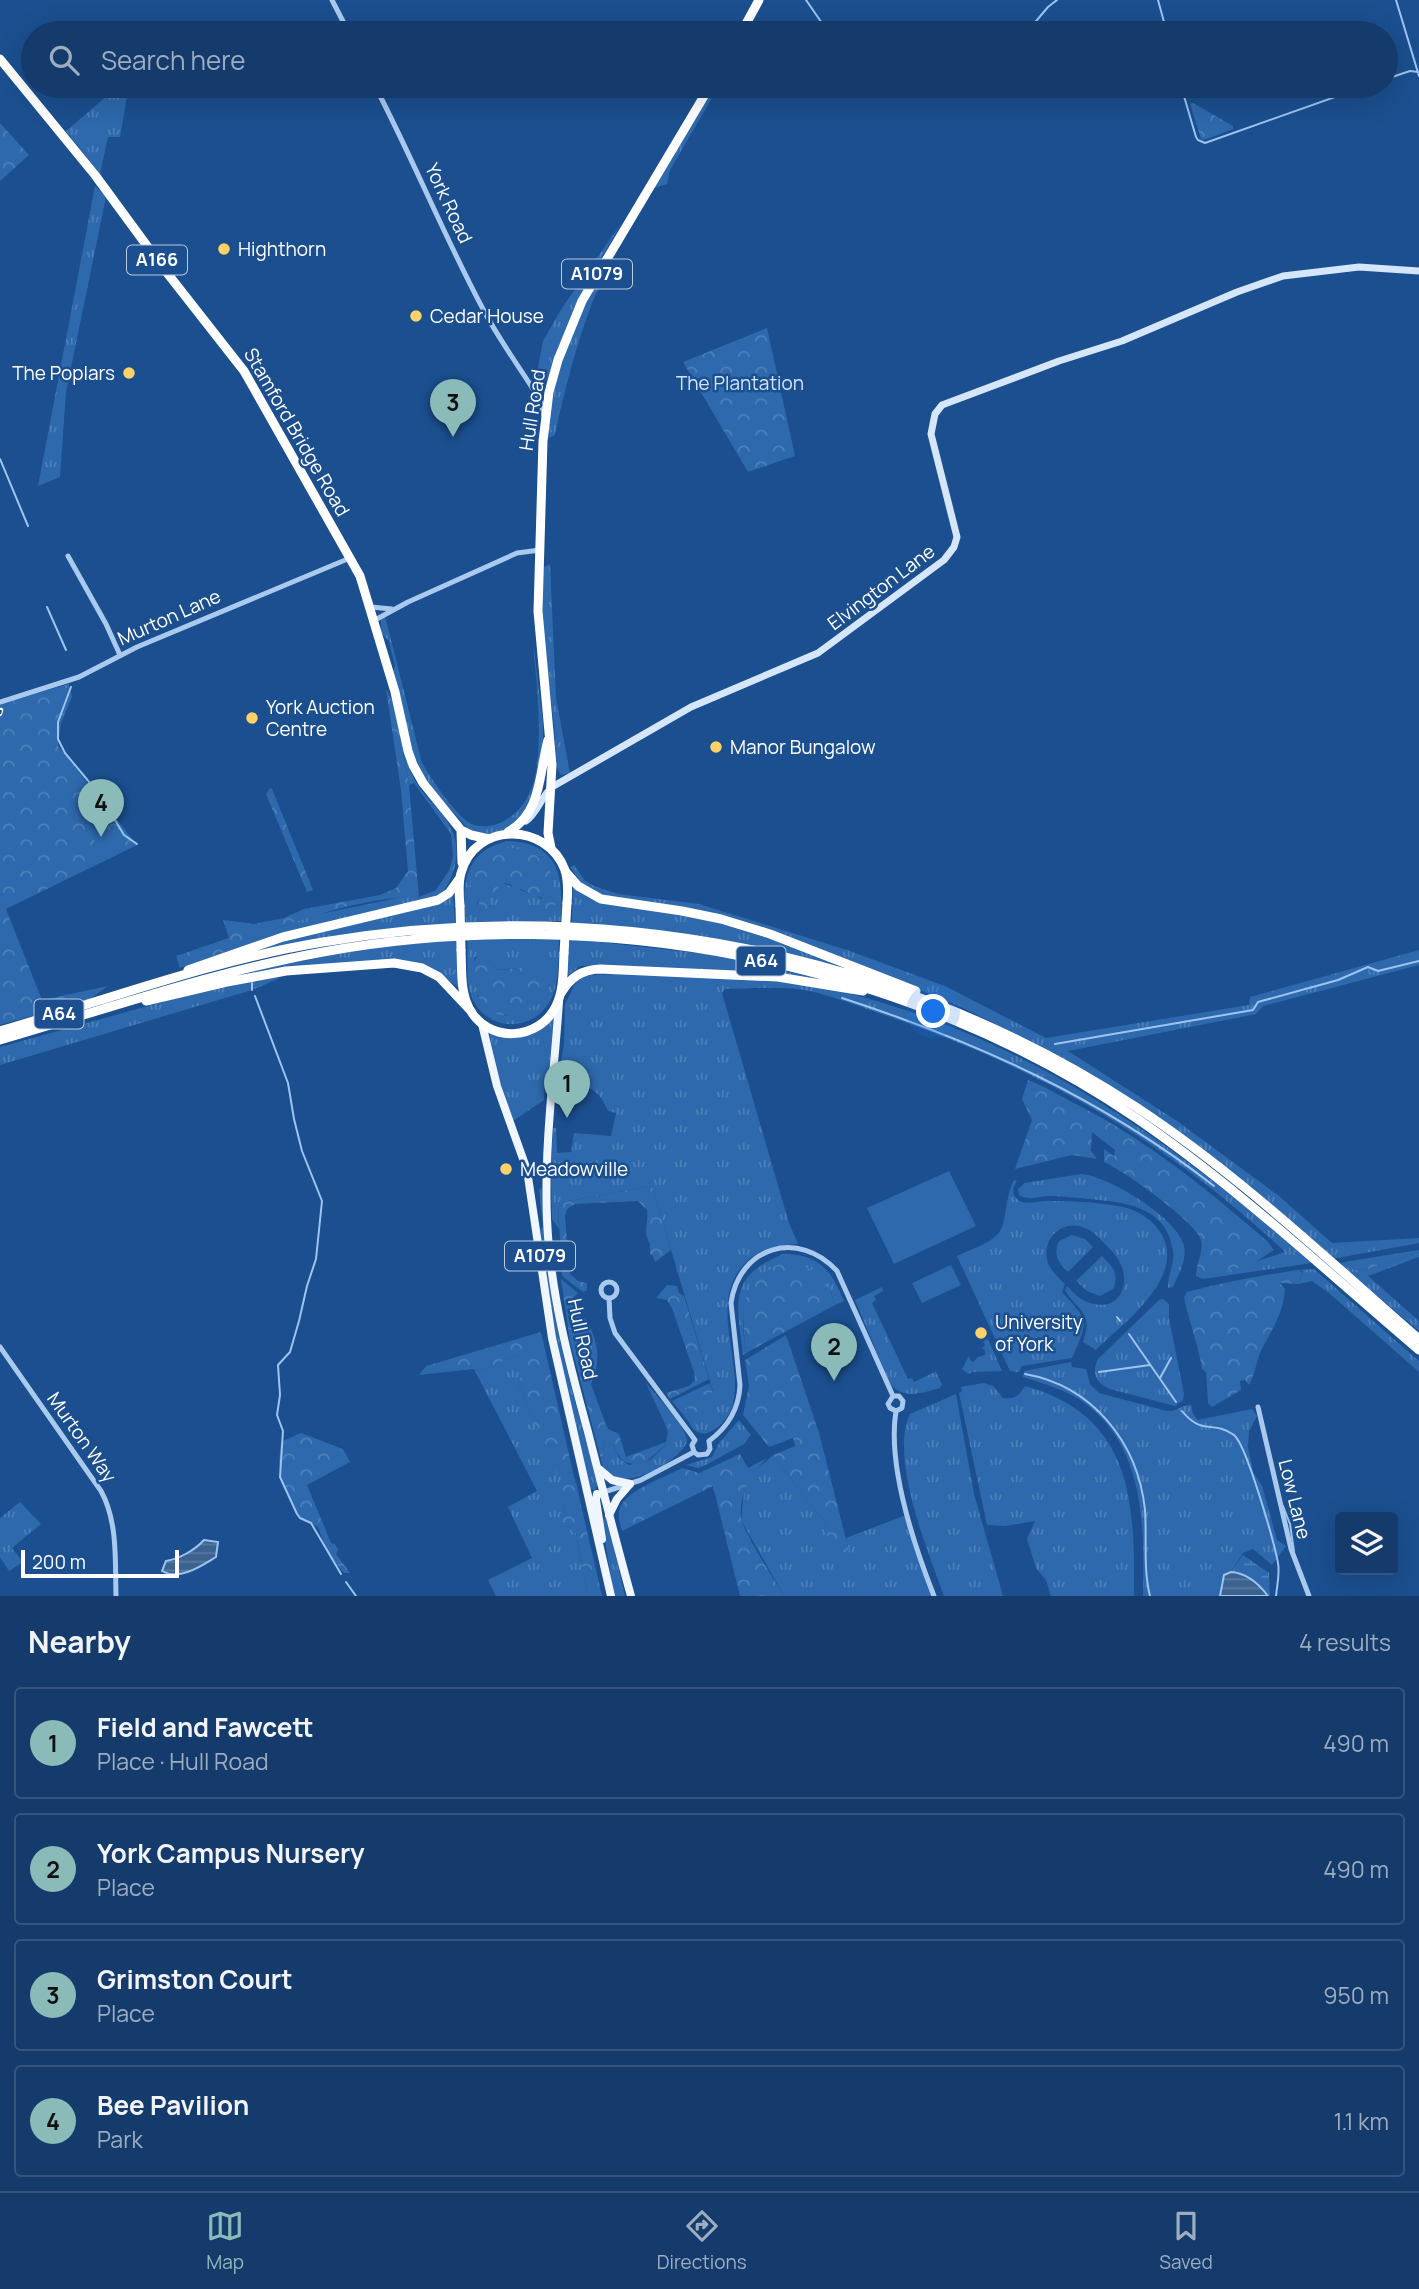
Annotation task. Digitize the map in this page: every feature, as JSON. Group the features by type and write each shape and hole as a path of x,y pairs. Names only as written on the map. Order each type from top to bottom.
{"highway":[{"path":"748,21 759,0"},
{"name":"Stamford Bridge Road","path":"0,59 21,85"},
{"name":"Stamford Bridge Road","path":"32,98 95,175 158,262 244,370 360,576 375,620 413,765 423,783 461,830"},
{"name":"Hull Road","path":"551,848 548,833 552,788 551,753 538,611 545,418 549,392 558,360 582,301 703,98"},
{"name":"Hull Road","path":"519,825 535,801 548,737"},
{"path":"462,869 475,848 519,825"},
{"path":"461,830 489,839"},
{"path":"171,979 191,968 283,937 438,900 449,893 459,879 463,849 461,830"},
{"path":"503,834 530,835 551,848 578,886 601,899 682,911 770,934 919,992 941,1006"},
{"path":"560,996 567,903 565,871"},
{"path":"459,879 464,991 470,1010"},
{"name":"A64","path":"0,1031 171,979 292,948 376,934 478,926 580,927 684,937 763,951 844,972 941,1006 1043,1054 1101,1086 1168,1130 1245,1188 1419,1339"},
{"name":"A64","path":"0,1040 261,964 326,951 412,939 512,934 579,936 680,946 805,971 876,992 1002,1042 1068,1077 1132,1116 1233,1189 1419,1350"},
{"path":"116,1006 151,1001 286,971 394,963 413,965 431,972 447,983 482,1024 503,1033 526,1033 542,1024 574,976 584,971 600,969 778,977 852,991 876,992"}],"main road":[{"name":"Elvington Lane","path":"519,825 534,814 552,788 691,707 818,653 944,560 954,547 957,537 931,434 932,420 942,405 1059,361 1122,341 1227,296 1283,276 1359,267 1419,271"},
{"name":"Hull Road","path":"560,996 547,1132 547,1222 562,1332 597,1467 600,1493 609,1515 629,1596"},
{"name":"Hull Road","path":"482,1024 497,1086 527,1170 552,1338 611,1596"},
{"path":"597,1467 612,1480 630,1485 617,1499 609,1515"},
{"path":"586,1491 591,1495 600,1493"},
{"path":"600,1493 596,1500 603,1561"}],"street":[{"path":"332,0 343,21"},
{"name":"York Road","path":"381,98 436,217 496,332 540,400 545,418"},
{"path":"531,385 539,391 549,392"},
{"path":"375,620 517,553 540,550"},
{"path":"68,556 120,654"},
{"name":"Murton Lane","path":"0,702 79,677 120,654 350,558"},
{"path":"371,607 394,609"},
{"path":"609,1298 612,1327 621,1344 702,1439 711,1446 707,1454 701,1456 694,1452 692,1446 702,1439 728,1423 739,1398 732,1303 737,1280 751,1261 773,1250 785,1247 809,1250 830,1263 837,1271 893,1396"},
{"name":"Murton Way","path":"0,1347 109,1505 116,1596"},
{"path":"893,1396 899,1396 903,1401 902,1408 896,1411"},
{"path":"893,1396 888,1404 896,1411"},
{"name":"Low Lane","path":"1258,1407 1291,1549 1309,1596"},
{"path":"896,1411 893,1432 897,1465 913,1533 934,1596"},
{"path":"600,1493 630,1485 694,1452"}],"green space":[{"path":"105,98 127,98 120,137 108,137 100,174 66,131"},
{"path":"705,98 712,98 670,170 667,184 654,188 608,266 577,349 555,435 545,440 566,344 584,305"},
{"path":"1193,103 1233,126 1233,129 1201,139 1190,104"},
{"path":"0,123 29,155 0,181"},
{"path":"95,186 106,197 66,392 60,477 38,486"},
{"path":"622,222 575,305 547,380 539,386 535,383 543,341 562,308"},
{"name":"The Plantation","path":"767,328 795,456 748,472 683,362"},
{"path":"550,564 556,698 570,773 561,775 557,768 543,636 543,568"},
{"path":"385,616 422,763 456,811 477,826 494,825 512,816 525,802 533,784 539,734 533,641 543,724 543,751 532,805 508,829 486,835 469,830 424,779 416,764 393,671 395,666 389,641 381,633 381,619"},
{"path":"69,684 72,697 61,723 58,746 137,845 6,909 42,1000 108,986 90,999 0,1025 0,704"},
{"path":"386,689 395,706 409,785 419,897 380,900 321,914 265,933 264,939 180,968 176,956 229,938 223,920 254,924 284,918 304,909 380,895 396,888 408,871 401,790"},
{"path":"403,748 417,784 449,824 456,844 455,865 441,895 264,939 264,933 315,915 402,897 419,897 436,890 450,869 453,856 451,834 414,783 409,785"},
{"path":"270,788 313,890 307,892 266,794"},
{"path":"97,816 120,853 102,862 87,820"},
{"path":"507,841 525,843 548,856 559,877 561,921 466,923 468,872 481,853","holes":["501,848 514,848 550,881 556,904 503,883 477,905 478,900 471,882 475,869"]},
{"path":"501,848 514,848 535,854 552,874 551,887 555,889 556,904 552,909 543,907 542,897 521,889 516,890 510,884 503,883 489,897 488,912 481,910 472,891 471,876 477,863"},
{"path":"574,865 585,881 618,894 699,904 847,950 945,986 1046,1038 1249,1005 1250,997 1419,950 1419,965 1263,1006 1256,1014 1068,1051 1177,1121 1279,1196 1332,1243 1419,1238 1419,1243 1332,1259 1268,1203 1081,1070 1036,1044 959,1006 784,935 601,895 579,882 571,867"},
{"path":"573,885 587,897 599,902 691,916 745,929 836,961 835,965 704,938 572,923"},
{"path":"453,895 455,923 363,932 238,957 269,945 435,905"},
{"path":"559,938 556,983 545,1009 524,1022 512,1024 500,1023 479,1010 468,984 467,939","holes":["485,953 490,963 498,970 526,967 538,1002 506,1016 478,997 474,958"]},
{"path":"571,939 708,954 829,981 608,965 580,966 566,977 566,952"},
{"path":"456,940 459,988 432,970 401,960 253,974 249,971 370,948"},
{"path":"480,953 486,953 490,963 498,970 533,967 545,972 551,978 539,1001 523,1012 507,1015 499,1015 485,1007 478,996 474,961"},
{"path":"631,971 801,983 874,1000 944,1024 1011,1053 1075,1088 1137,1127 1197,1169 1312,1263 1203,1279 1285,1252 1242,1213 1197,1178 1104,1115 1003,1062 843,1001 790,988 725,989 722,993 789,1223 798,1244 774,1247 753,1256 741,1268 732,1283 727,1317 734,1370 733,1404 720,1425 707,1433 700,1433 694,1430 684,1408 703,1405 698,1400 699,1396 713,1391 652,1186 558,1203 559,1229 552,1219 553,1128 556,1128 557,1153 571,1152 574,1133 611,1136 616,1113 608,1111 599,1096 588,1088 557,1084 564,1044 565,1004 578,978"},
{"path":"273,977 280,978 252,990 0,1065 0,1047 177,998"},
{"path":"552,1018 544,1100 513,1121 499,1079 489,1031 515,1036"},
{"path":"1028,1080 1102,1118 1152,1149 1222,1203 1274,1250 1254,1263 1203,1279 1196,1276 1202,1244 1196,1232 1158,1197 1104,1162 1104,1149 1114,1156 1115,1150 1092,1132 1091,1151 1097,1159 1072,1155 1015,1169 1032,1120 1022,1099"},
{"path":"949,1171 976,1226 894,1264 867,1208"},
{"path":"1081,1174 1093,1176 1124,1190 1156,1212 1179,1235 1184,1246 1184,1256 1173,1287 1168,1288 1173,1256 1169,1236 1162,1224 1142,1209 1116,1202 1055,1196 1026,1198 1019,1195 1018,1189 1025,1183"},
{"path":"1014,1180 1017,1181 1013,1193 1021,1202 1088,1202 1137,1212 1158,1229 1167,1250 1166,1266 1149,1298 1096,1350 1083,1342 1086,1318 1065,1290 1067,1286 1083,1300 1096,1304 1107,1304 1115,1300 1124,1283 1119,1260 1089,1230 1069,1226 1055,1233 1047,1246 1048,1263 1065,1284 1062,1292 1082,1316 1083,1329 1072,1358 1022,1366 1019,1372 1010,1371 957,1256 984,1244 998,1234"},
{"path":"652,1186 671,1250 655,1262 650,1254 646,1235 647,1210 638,1201 575,1204 567,1209 565,1217 570,1274 578,1281 587,1283 587,1290 583,1292 562,1276 558,1203"},
{"path":"542,1187 556,1322 598,1484 595,1490 590,1489 557,1350 540,1229 543,1227 539,1190"},
{"path":"1072,1235 1085,1239 1093,1247 1068,1272 1059,1261 1056,1250 1059,1241"},
{"path":"1419,1250 1419,1253 1365,1270 1353,1269 1344,1262"},
{"path":"1419,1253 1419,1257 1368,1276 1419,1321 1419,1331 1339,1264 1344,1262 1353,1269 1365,1270"},
{"path":"783,1254 806,1257 822,1266 834,1281 844,1301 835,1305 831,1292 755,1282 744,1308 746,1353 743,1355 738,1306 744,1282 752,1272"},
{"path":"1102,1256 1112,1267 1116,1279 1113,1289 1100,1296 1087,1291 1076,1281"},
{"path":"783,1262 803,1266 817,1274 823,1279 835,1305 746,1353 743,1324 750,1289 768,1270"},
{"path":"951,1265 961,1285 922,1303 912,1283"},
{"path":"1314,1269 1419,1361 1419,1372 1329,1293 1312,1281 1299,1284 1303,1271 1297,1270"},
{"path":"1297,1270 1302,1272 1299,1284 1280,1283 1285,1289 1283,1305 1249,1385 1245,1380 1240,1381 1241,1390 1212,1407 1208,1403 1206,1372 1202,1369 1184,1297 1187,1292"},
{"path":"561,1279 578,1293 573,1298 575,1315 585,1318 593,1334 597,1367 591,1384 606,1425 608,1429 619,1434 626,1457 666,1442 668,1432 665,1424 668,1422 673,1426 669,1442 641,1466 624,1461 613,1445 604,1443 603,1456 607,1470 603,1467 570,1341"},
{"path":"667,1285 677,1286 679,1293 684,1296 709,1379 670,1399 666,1393 689,1386 695,1380 672,1308 667,1300 656,1298"},
{"path":"882,1287 883,1291 874,1296 876,1300 872,1303 908,1379 912,1378 914,1382 935,1370 942,1384 940,1388 907,1394 890,1384 855,1300"},
{"path":"1163,1299 1169,1304 1169,1318 1184,1394 1183,1400 1175,1406 1110,1389 1098,1381 1095,1373 1098,1359"},
{"path":"541,1332 573,1472 557,1475 518,1383 528,1364 520,1362 518,1355 479,1371 474,1369 419,1375 426,1366"},
{"path":"786,1335 819,1433 849,1551 832,1554 825,1520 773,1455 795,1446 793,1438 769,1447 743,1415 749,1386 745,1360"},
{"path":"988,1339 1002,1371 968,1374 962,1369 969,1356 973,1362 985,1355 985,1350 981,1348 985,1346 983,1341"},
{"path":"518,1355 529,1363 518,1383 557,1474 573,1472 576,1483 568,1480 564,1512 558,1526 569,1527 576,1533 588,1596 496,1596 488,1580 532,1558 508,1507 537,1491 474,1369 479,1371"},
{"path":"1071,1362 1072,1367 1086,1369 1090,1384 1099,1393 1167,1411 1191,1405 1198,1420 1252,1409 1257,1416 1249,1431 1248,1447 1253,1472 1262,1486 1277,1540 1286,1546 1272,1565 1253,1549 1243,1553 1231,1572 1227,1573 1221,1583 1220,1596 1143,1596 1141,1514 1129,1462 1117,1439 1101,1417 1079,1399 1023,1377 1024,1371"},
{"path":"646,1383 676,1420 687,1440 676,1456 651,1472 622,1479 611,1476 603,1467 607,1470 603,1456 604,1443 613,1445 619,1458 629,1465 650,1460 669,1442 668,1422 665,1424"},
{"path":"710,1383 713,1392 699,1396 698,1400 703,1408 694,1413 689,1408 684,1408 691,1419 689,1422 672,1401"},
{"path":"984,1383 993,1386 1003,1398 1016,1396 1025,1386 1061,1400 1088,1418 1107,1441 1120,1467 1128,1496 1133,1528 1134,1596 1051,1596 1046,1580 1036,1568 1027,1539 1035,1521 1005,1526 987,1525 959,1393 962,1391 961,1387"},
{"path":"956,1394 974,1494 1003,1596 944,1596 913,1505 904,1454 905,1432 910,1414"},
{"path":"739,1420 751,1435 744,1444 704,1466 698,1468 686,1465 712,1457 719,1443"},
{"path":"301,1433 343,1449 350,1462 307,1485 331,1543 335,1544 338,1550 336,1554 350,1573 344,1573 327,1552 318,1527 300,1518 281,1482 281,1442"},
{"path":"740,1454 748,1468 767,1458 747,1485 741,1518 784,1596 740,1596 713,1486 622,1531 620,1508 630,1495 682,1468 699,1473"},
{"path":"773,1455 825,1520 827,1540 849,1551 846,1538 906,1515 932,1596 784,1596 741,1520 744,1493 752,1474"},
{"path":"568,1480 576,1483 602,1596 588,1596 576,1533 569,1527 558,1526 565,1506 558,1496 557,1488 558,1484"},
{"path":"20,1502 41,1524 12,1548 23,1562 9,1571 0,1557 0,1518"},
{"path":"606,1514 625,1596 614,1596 602,1522"},
{"path":"1243,1555 1269,1573 1270,1596 1252,1579 1231,1572"}],"shaded area":[{"path":"204,1540 218,1542 216,1557 183,1573 169,1574 162,1571 166,1561 186,1554"},
{"path":"1231,1572 1252,1580 1268,1596 1220,1596 1224,1575"}],"waterway":[{"path":"806,0 821,21"},
{"path":"1036,21 1057,0"},
{"path":"1158,0 1164,21"},
{"path":"1396,0 1419,76"},
{"path":"1398,75 1410,71 1418,72"},
{"path":"1185,98 1196,137 1205,143 1332,98"},
{"path":"0,459 28,526"},
{"path":"47,607 66,650"},
{"path":"71,687 58,722 58,739 65,753 100,795 124,835 137,844"},
{"path":"1055,1044 1253,1010 1258,1002 1338,980 1368,967 1378,971 1419,961"},
{"path":"252,983 252,990"},
{"path":"255,996 288,1083 302,1151 322,1201 316,1259 290,1352 278,1365 280,1395 277,1415 283,1431 280,1477 297,1514 311,1523 341,1574"},
{"path":"842,998 989,1054 1082,1099 1171,1154 1214,1186"},
{"path":"1117,1317 1120,1321"},
{"path":"1129,1334 1176,1402"},
{"path":"1160,1378 1171,1358"},
{"path":"1099,1372 1150,1365"},
{"path":"1025,1374 1071,1391 1108,1421 1122,1441 1141,1485 1150,1596"},
{"path":"1182,1411 1189,1419 1202,1426 1227,1431 1234,1435 1239,1443 1259,1495 1278,1563 1276,1596"},
{"path":"1283,1506 1290,1524 1294,1551"},
{"path":"346,1582 356,1596"}],"railway":[{"path":"0,714 1,710"}],"place":[{"name":"Highthorn","path":"224,249"},
{"name":"Cedar House","path":"416,316"},
{"name":"The Poplars","path":"129,373"},
{"name":"Grimston Court","path":"453,437"},
{"name":"York Auction Centre","path":"252,718"},
{"name":"Manor Bungalow","path":"716,747"},
{"name":"Bee Pavilion","path":"101,837"},
{"name":"Field and Fawcett","path":"567,1118"},
{"name":"Meadowville","path":"506,1169"},
{"name":"University of York","path":"981,1333"},
{"name":"York Campus Nursery","path":"834,1381"}]}
